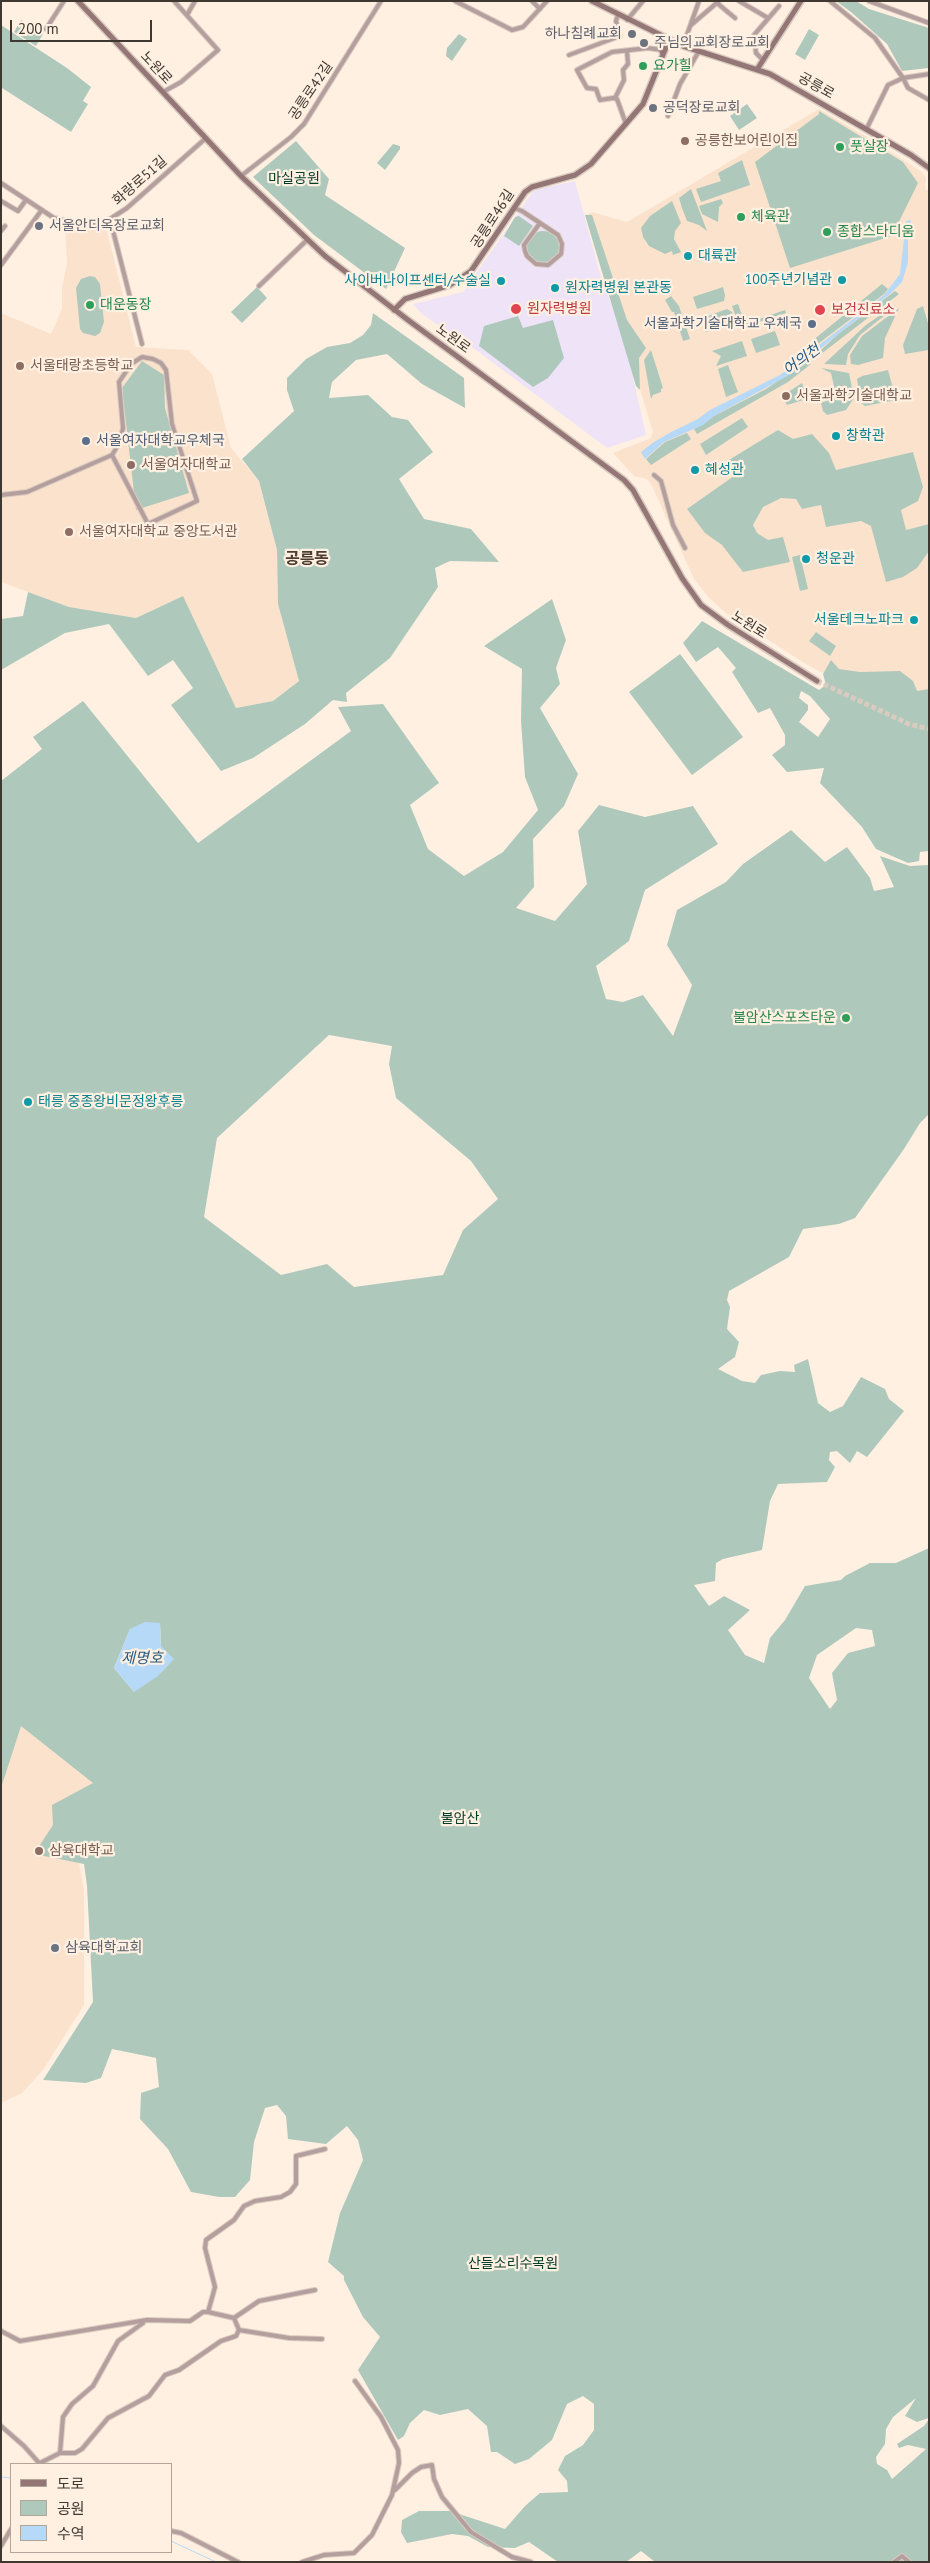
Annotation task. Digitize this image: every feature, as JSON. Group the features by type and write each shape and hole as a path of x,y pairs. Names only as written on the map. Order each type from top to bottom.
{"main road":[{"name":"노원로","path":"78,1 241,176 308,240 394,310 624,480 633,490 682,578 702,605 728,626 817,681"},
{"name":"공릉로","path":"592,1 601,3 627,20 683,46 758,68 866,128 929,168"},
{"path":"758,68 801,1"},
{"path":"658,35 663,55"},
{"name":"공릉로46길","path":"394,310 405,299 450,285 471,271 519,198 532,187 565,179 583,170 602,153 643,104 669,40"}],"street":[{"path":"46,29 64,1"},
{"path":"163,92 180,82 218,50 174,1"},
{"path":"187,15 195,1"},
{"name":"공릉로42길","path":"241,176 291,137 304,124 381,1"},
{"path":"455,1 512,30 524,27 547,1"},
{"path":"532,1 540,9"},
{"path":"627,20 643,1"},
{"path":"683,46 699,1"},
{"path":"739,1 768,18"},
{"path":"830,1 875,38 908,88 929,100"},
{"path":"691,25 718,2 735,18"},
{"path":"872,2 929,23"},
{"path":"763,60 756,53 754,38 757,30 779,6"},
{"path":"569,55 620,36 616,22 618,15"},
{"path":"602,43 606,54"},
{"path":"615,98 600,100 596,88 588,88 577,70 606,54 648,48 663,55"},
{"path":"626,124 615,98 624,80 623,70 628,63 627,51"},
{"path":"668,116 680,84 699,51"},
{"path":"866,128 888,85 903,78 929,74"},
{"name":"화랑로51길","path":"1,183 54,218 85,225 110,220 128,208 206,138"},
{"path":"1,201 18,211 26,200"},
{"path":"514,208 540,223 558,234 562,244 558,259 542,266 531,261 527,256 524,245 540,223"},
{"path":"1,265 41,211"},
{"path":"110,220 142,344"},
{"path":"1,231 5,226"},
{"path":"259,286 308,240"},
{"path":"1,495 27,492 112,455 120,442 123,428 119,382 131,364 142,357 154,359 161,363 166,370 172,424 197,501 148,524 112,455"},
{"path":"654,475 660,481 673,525 685,548"},
{"path":"208,2312 215,2287 205,2248 206,2240 234,2220 244,2206 254,2202 281,2197 290,2192 296,2184 296,2156 325,2149"},
{"path":"1,2331 20,2341 147,2320 190,2320 208,2312 234,2318 259,2301 315,2290"},
{"path":"42,2463 60,2453 74,2453 82,2449 108,2418 149,2396 165,2375 180,2370 221,2341 236,2336 239,2330 234,2318"},
{"path":"60,2453 63,2417 72,2404 93,2386 118,2341 147,2320"},
{"path":"239,2330 288,2338 322,2339"},
{"path":"302,2562 324,2555 354,2553 367,2540 382,2518 393,2491 399,2463 398,2450 381,2416 355,2381"},
{"path":"1,2426 39,2463"},
{"path":"393,2491 412,2473 421,2467 432,2465 434,2479 442,2497 471,2532 512,2557 531,2562"},
{"path":"1,2546 10,2530"},
{"path":"172,2531 181,2533 238,2562"},
{"path":"894,2562 902,2556 909,2562"}],"shaded area":[{"name":"서울과학기술대학교","path":"819,109 922,172 926,178 925,189 929,191 929,710 847,686 806,664 726,613 709,598 694,579 652,486 647,479 634,476 613,453 651,438 653,432 587,215 592,212 627,222"},
{"name":"원자력병원","path":"575,181 598,267 625,343 646,435 607,448 472,347 423,315 413,304 463,292 534,190"},
{"name":"서울여자대학교","path":"101,227 107,231 136,347 188,350 212,374 231,448 259,481 277,550 278,604 299,681 273,701 236,708 183,596 136,618 69,607 1,582 1,313 51,334 62,309 62,288 67,263 65,229"},
{"name":"삼육대학교","path":"189,1665 70,1811 84,1891 84,2005 43,2070 22,2093 1,2103 1,1720"}],"green space":[{"path":"836,1 856,1 869,9 929,28 929,68 902,71 887,44"},
{"path":"21,20 43,34 36,46 14,32"},
{"path":"1,25 67,68 91,87 83,101 88,104 71,132 2,88"},
{"path":"809,29 819,35 805,60 795,54"},
{"path":"459,34 467,39 452,61 446,56 447,48"},
{"path":"747,104 757,118 739,130 730,116"},
{"path":"819,111 903,162 918,183 892,236 790,268 755,162 819,114"},
{"name":"마실공원","path":"296,141 329,179 325,195 405,248 386,289 314,235 253,177"},
{"path":"393,144 400,146 400,149 385,170 377,163"},
{"path":"742,160 750,185 701,202 696,189 721,181 718,173"},
{"path":"691,189 707,231 699,225 687,221 682,208 679,198"},
{"path":"721,199 723,203 719,207 718,222 702,214 699,206"},
{"path":"672,201 681,223 675,231 674,239 681,252 673,255 672,251 665,254 649,246 643,237 641,228 650,216"},
{"path":"585,215 592,215 627,320 646,348 639,358 640,390 636,386"},
{"path":"519,216 533,226 519,246 504,236 515,217"},
{"path":"543,231 549,232 554,236 558,241 558,253 554,258 549,262 543,263 537,262 532,258 528,253 527,247 528,241 532,236 537,232"},
{"name":"대운동장","path":"90,276 95,277 100,284 104,322 100,333 95,336 83,333 80,329 76,288 81,279"},
{"path":"882,284 888,289 884,294 815,346 812,341"},
{"path":"257,287 267,298 242,323 231,312"},
{"path":"723,287 724,301 697,309 693,297"},
{"path":"895,291 899,294 821,354 819,352 837,335"},
{"path":"671,296 679,306 690,339 683,341 674,312 672,312 665,300"},
{"path":"738,304 745,324 785,310 786,313 743,327 737,320 732,306"},
{"path":"895,305 894,308 860,335 848,354 846,365 824,364 866,325"},
{"path":"923,306 929,327 929,350 905,354 903,345 917,309"},
{"path":"899,308 885,338 883,358 858,365 851,364 850,355 862,336"},
{"path":"727,309 732,312 735,322 706,332 702,318"},
{"path":"373,313 464,378 465,408 422,384 387,354 356,360 332,382 329,398 368,395 392,417 408,420 433,452 399,479 424,519 471,529 499,562 450,561 435,568 438,587 390,658 346,693 347,702 333,700 305,724 253,758 221,771 171,705 193,688 173,660 148,676 109,624 65,633 1,670 1,619 23,616 28,592 69,607 136,618 183,596 236,708 273,701 299,681 278,604 277,550 259,481 242,459 294,411 287,390 287,378 306,359 327,347 350,343 363,335 371,325"},
{"path":"518,316 523,328 553,320 564,358 548,378 533,387 479,346 484,326"},
{"path":"775,331 780,345 756,353 751,339"},
{"path":"742,341 747,356 716,366 721,356 712,351"},
{"path":"651,350 663,388 661,392 653,395 651,399 644,360"},
{"path":"808,360 811,364 788,382 697,434 694,429 714,416 766,389"},
{"path":"142,361 164,375 165,408 189,493 136,510 122,388"},
{"path":"728,365 738,392 726,397 718,369"},
{"path":"821,368 849,373 854,398 846,410 827,415 823,411 821,403 836,395 831,373"},
{"path":"888,370 896,400 865,406 861,403 857,379"},
{"path":"802,383 807,399 787,405 782,396"},
{"path":"742,418 748,427 706,455 700,444"},
{"path":"778,430 793,439 812,434 829,453 836,470 913,452 923,487 918,501 901,510 906,530 929,524 929,551 917,568 903,577 886,582 871,526 861,521 826,527 821,505 802,509 796,499 781,498 763,507 753,525 757,533 768,540 783,537 790,562 743,572 722,545 705,533 687,509 734,476 724,463"},
{"path":"687,433 691,439 651,465 646,459 665,442"},
{"path":"800,555 808,589 800,591 792,557"},
{"name":"불암산","path":"552,599 566,640 556,668 560,684 540,708 578,774 564,806 533,839 534,887 516,908 555,921 587,884 578,831 599,805 645,817 693,806 718,844 645,890 629,941 596,966 606,999 623,1002 643,995 673,1036 692,985 667,945 677,910 726,882 743,864 791,830 825,862 847,847 870,878 874,891 894,887 880,856 910,866 929,865 929,1114 920,1123 855,1218 839,1224 803,1229 789,1257 729,1291 727,1300 730,1307 727,1329 739,1342 735,1357 718,1369 742,1381 755,1383 761,1375 780,1371 795,1372 794,1365 808,1359 818,1403 830,1412 843,1406 861,1377 885,1389 889,1399 904,1411 867,1457 857,1451 850,1463 837,1451 830,1452 829,1460 835,1467 827,1482 778,1484 770,1501 762,1550 723,1559 716,1563 715,1581 694,1585 709,1606 724,1596 750,1610 728,1630 745,1655 764,1663 770,1638 785,1620 805,1586 841,1580 870,1563 896,1563 929,1548 929,2418 917,2422 905,2416 916,2398 893,2417 886,2429 885,2444 876,2457 877,2464 887,2470 892,2479 926,2449 908,2445 899,2448 897,2444 924,2426 929,2419 929,2562 655,2562 641,2551 626,2562 558,2562 529,2542 515,2548 488,2547 468,2536 452,2534 407,2543 401,2532 402,2520 419,2511 450,2511 505,2529 525,2506 540,2493 568,2492 567,2481 558,2470 565,2456 583,2445 594,2430 594,2404 583,2396 567,2404 552,2440 529,2459 515,2464 497,2452 491,2452 487,2426 468,2409 440,2415 424,2410 410,2423 404,2436 398,2440 358,2370 380,2337 363,2317 344,2280 344,2276 328,2262 340,2213 363,2160 358,2140 347,2126 326,2144 288,2139 286,2116 277,2105 265,2108 254,2142 250,2180 235,2197 219,2197 191,2192 168,2149 140,2119 141,2093 159,2087 156,2058 112,2049 101,2078 86,2083 43,2080 93,2002 87,1886 84,1864 34,1854 53,1825 52,1805 93,1783 21,1726 1,1788 1,781 42,749 33,737 83,701 198,843 351,731 338,707 383,704 439,783 410,805 428,849 464,876 503,852 538,810 525,777 521,721 522,669 484,646","holes":["329,1035 392,1046 389,1064 396,1098 471,1161 498,1199 463,1230 443,1275 354,1287 327,1264 281,1275 204,1217 217,1138","160,1624 161,1646 134,1692 114,1668 130,1629","856,1628 872,1630 875,1646 848,1653 832,1673 837,1700 830,1709 809,1678 817,1655"]},
{"path":"702,621 819,690 826,685 823,674 831,660 839,669 860,672 900,671 913,681 917,691 929,689 929,851 920,852 919,861 908,863 876,849 862,827 820,783 824,768 787,772 772,755 785,745 785,735 770,708 758,713 732,672 736,668 718,647 696,662 683,643","holes":["801,691 810,696 830,719 818,737 799,722 808,710 808,705 799,698"]},
{"path":"816,632 836,646 830,656 809,641"},
{"path":"680,654 743,737 692,775 629,692"}],"water":[{"name":"어의천","path":"911,220 908,235 908,262 902,282 890,294 791,374 714,416 703,425 664,442 645,459 641,452 654,442 698,419 710,410 780,375 884,295 900,274 906,221"},
{"name":"제명호","path":"145,1622 160,1623 161,1646 174,1659 158,1676 134,1692 114,1668 130,1629"}],"waterway":[{"path":"1,2477 10,2478"},
{"path":"172,2541 216,2562"}],"tunnel":[{"path":"817,681 909,724 929,729"}],"place":[{"name":"하나침례교회","path":"632,34"},
{"name":"주님의교회장로교회","path":"644,43"},
{"name":"요가힐","path":"643,66"},
{"name":"공덕장로교회","path":"653,108"},
{"name":"공릉한보어린이집","path":"685,141"},
{"name":"풋살장","path":"840,147"},
{"name":"체육관","path":"741,217"},
{"name":"서울안디옥장로교회","path":"39,226"},
{"name":"종합스타디움","path":"827,232"},
{"name":"대륙관","path":"688,256"},
{"name":"100주년기념관","path":"842,280"},
{"name":"사이버나이프센터/수술실","path":"501,281"},
{"name":"원자력병원 본관동","path":"555,288"},
{"name":"대운동장","path":"90,305"},
{"name":"원자력병원","path":"516,309"},
{"name":"보건진료소","path":"820,310"},
{"name":"서울과학기술대학교 우체국","path":"812,324"},
{"name":"서울태랑초등학교","path":"20,366"},
{"name":"서울과학기술대학교","path":"786,396"},
{"name":"창학관","path":"836,436"},
{"name":"서울여자대학교우체국","path":"86,441"},
{"name":"서울여자대학교","path":"131,465"},
{"name":"혜성관","path":"695,470"},
{"name":"서울여자대학교 중앙도서관","path":"69,532"},
{"name":"청운관","path":"806,559"},
{"name":"서울테크노파크","path":"914,620"},
{"name":"불암산스포츠타운","path":"846,1018"},
{"name":"태릉 중종왕비문정왕후릉","path":"28,1102"},
{"name":"삼육대학교","path":"39,1851"},
{"name":"삼육대학교회","path":"55,1948"}],"district":[{"name":"공릉동","path":"307,559"}],"park label":[{"name":"산들소리수목원","path":"513,2264"}]}
